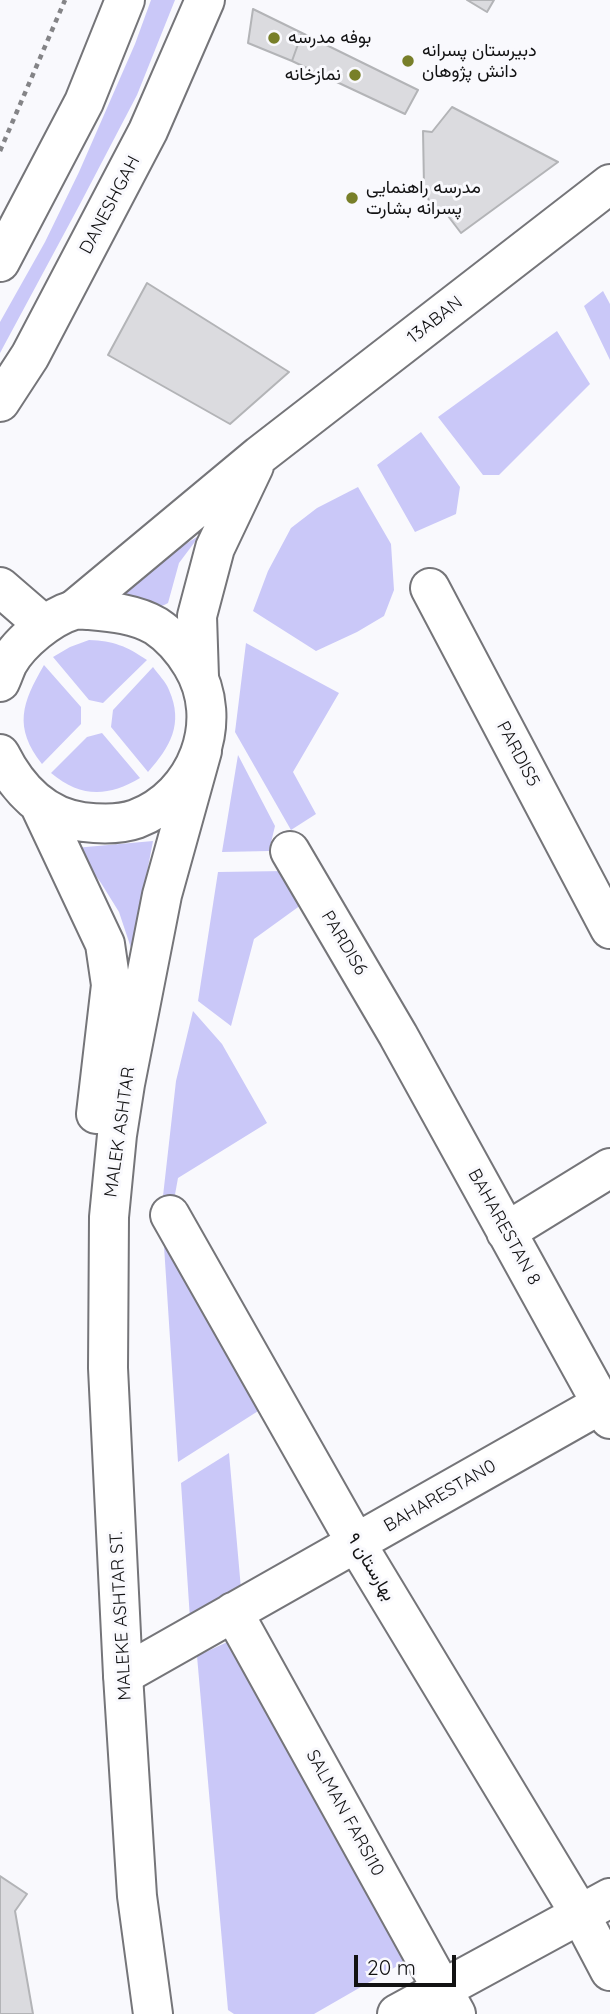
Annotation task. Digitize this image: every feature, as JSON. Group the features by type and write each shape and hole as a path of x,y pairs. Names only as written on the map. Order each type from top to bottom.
{"street":[{"path":"0,262 84,102 125,0"},
{"name":"DANESHGAH","path":"0,402 30,356 148,131 205,0"},
{"name":"13ABAN","path":"0,682 9,661 30,636 60,617 260,455 610,184"},
{"name":"13ABAN","path":"199,677 197,616 215,548 260,455"},
{"path":"0,587 60,617 124,613 156,626 181,648 199,677 206,701 207,726 202,751 187,780 164,804 135,819 103,824 70,820 14,782"},
{"name":"PARDIS5","path":"430,588 609,922"},
{"name":"MALEK ASHTAR","path":"109,1217 121,1110 162,895 202,751"},
{"name":"MALEK ASHTAR","path":"14,782 105,944 111,985 91,1161 109,1217"},
{"name":"PARDIS6","path":"290,851 398,1035"},
{"name":"BAHARESTAN 8","path":"398,1035 506,1232 607,1407"},
{"path":"506,1232 610,1168"},
{"name":"بهارستان ۹","path":"170,1215 356,1543 595,1906 610,1971"},
{"name":"MALEKE ASHTAR ST.","path":"109,1217 108,1368 123,1675 137,1896 153,2014"},
{"name":"BAHARESTAN0","path":"123,1675 356,1543 607,1407"},
{"name":"SALMAN FARSI10","path":"233,1612 449,2002"},
{"path":"397,2014 449,2002 595,1906"}],"path":[{"path":"0,151 65,0"}],"shaded area":[{"path":"151,0 175,0 137,95 0,353 0,322 45,242 79,172 135,44"},
{"path":"603,291 610,304 610,360 584,306"},
{"path":"557,331 590,384 499,475 483,475 438,417"},
{"path":"421,432 460,487 456,514 415,532 377,465"},
{"path":"358,487 391,544 394,590 384,616 316,651 253,611 268,571 291,528 317,508"},
{"path":"200,535 179,563 168,603 149,606 119,593 152,565"},
{"path":"89,640 119,645 147,660 103,703 89,700 53,657"},
{"path":"246,643 339,693 293,772 316,814 291,830 235,732"},
{"path":"44,665 81,707 81,724 42,764 27,738 24,715 30,691"},
{"path":"153,667 169,690 175,724 163,753 148,772 111,727 113,710"},
{"path":"102,733 140,778 117,789 95,792 73,787 51,773 87,737"},
{"path":"238,755 275,826 269,851 222,852"},
{"path":"153,841 132,951 119,912 75,848"},
{"path":"285,871 301,905 254,939 231,1026 198,1001 218,872"},
{"path":"193,1011 222,1044 267,1123 178,1178 174,1200 163,1196 176,1081"},
{"path":"162,1215 266,1406 178,1462"},
{"path":"229,1453 241,1589 190,1619 181,1483"},
{"path":"236,1638 406,1961 314,2014 234,2014 228,2010 197,1656"}],"building":[{"path":"467,0 494,0 487,12"},
{"name":"بوفه مدرسه","path":"253,9 302,33 292,61 248,43"},
{"name":"نمازخانه","path":"302,33 418,90 405,114 292,61"},
{"path":"452,107 558,162 461,233 442,208 432,210 424,186 423,131 432,132"},
{"path":"147,283 289,372 230,424 108,355"},
{"path":"0,1876 27,1894 15,1911 33,2014 0,2014"}],"place":[{"name":"بوفه مدرسه","path":"274,38"},
{"name":"دبیرستان پسرانه دانش پژوهان","path":"408,61"},
{"name":"نمازخانه","path":"355,75"},
{"name":"مدرسه راهنمایی پسرانه بشارت","path":"352,198"}]}
